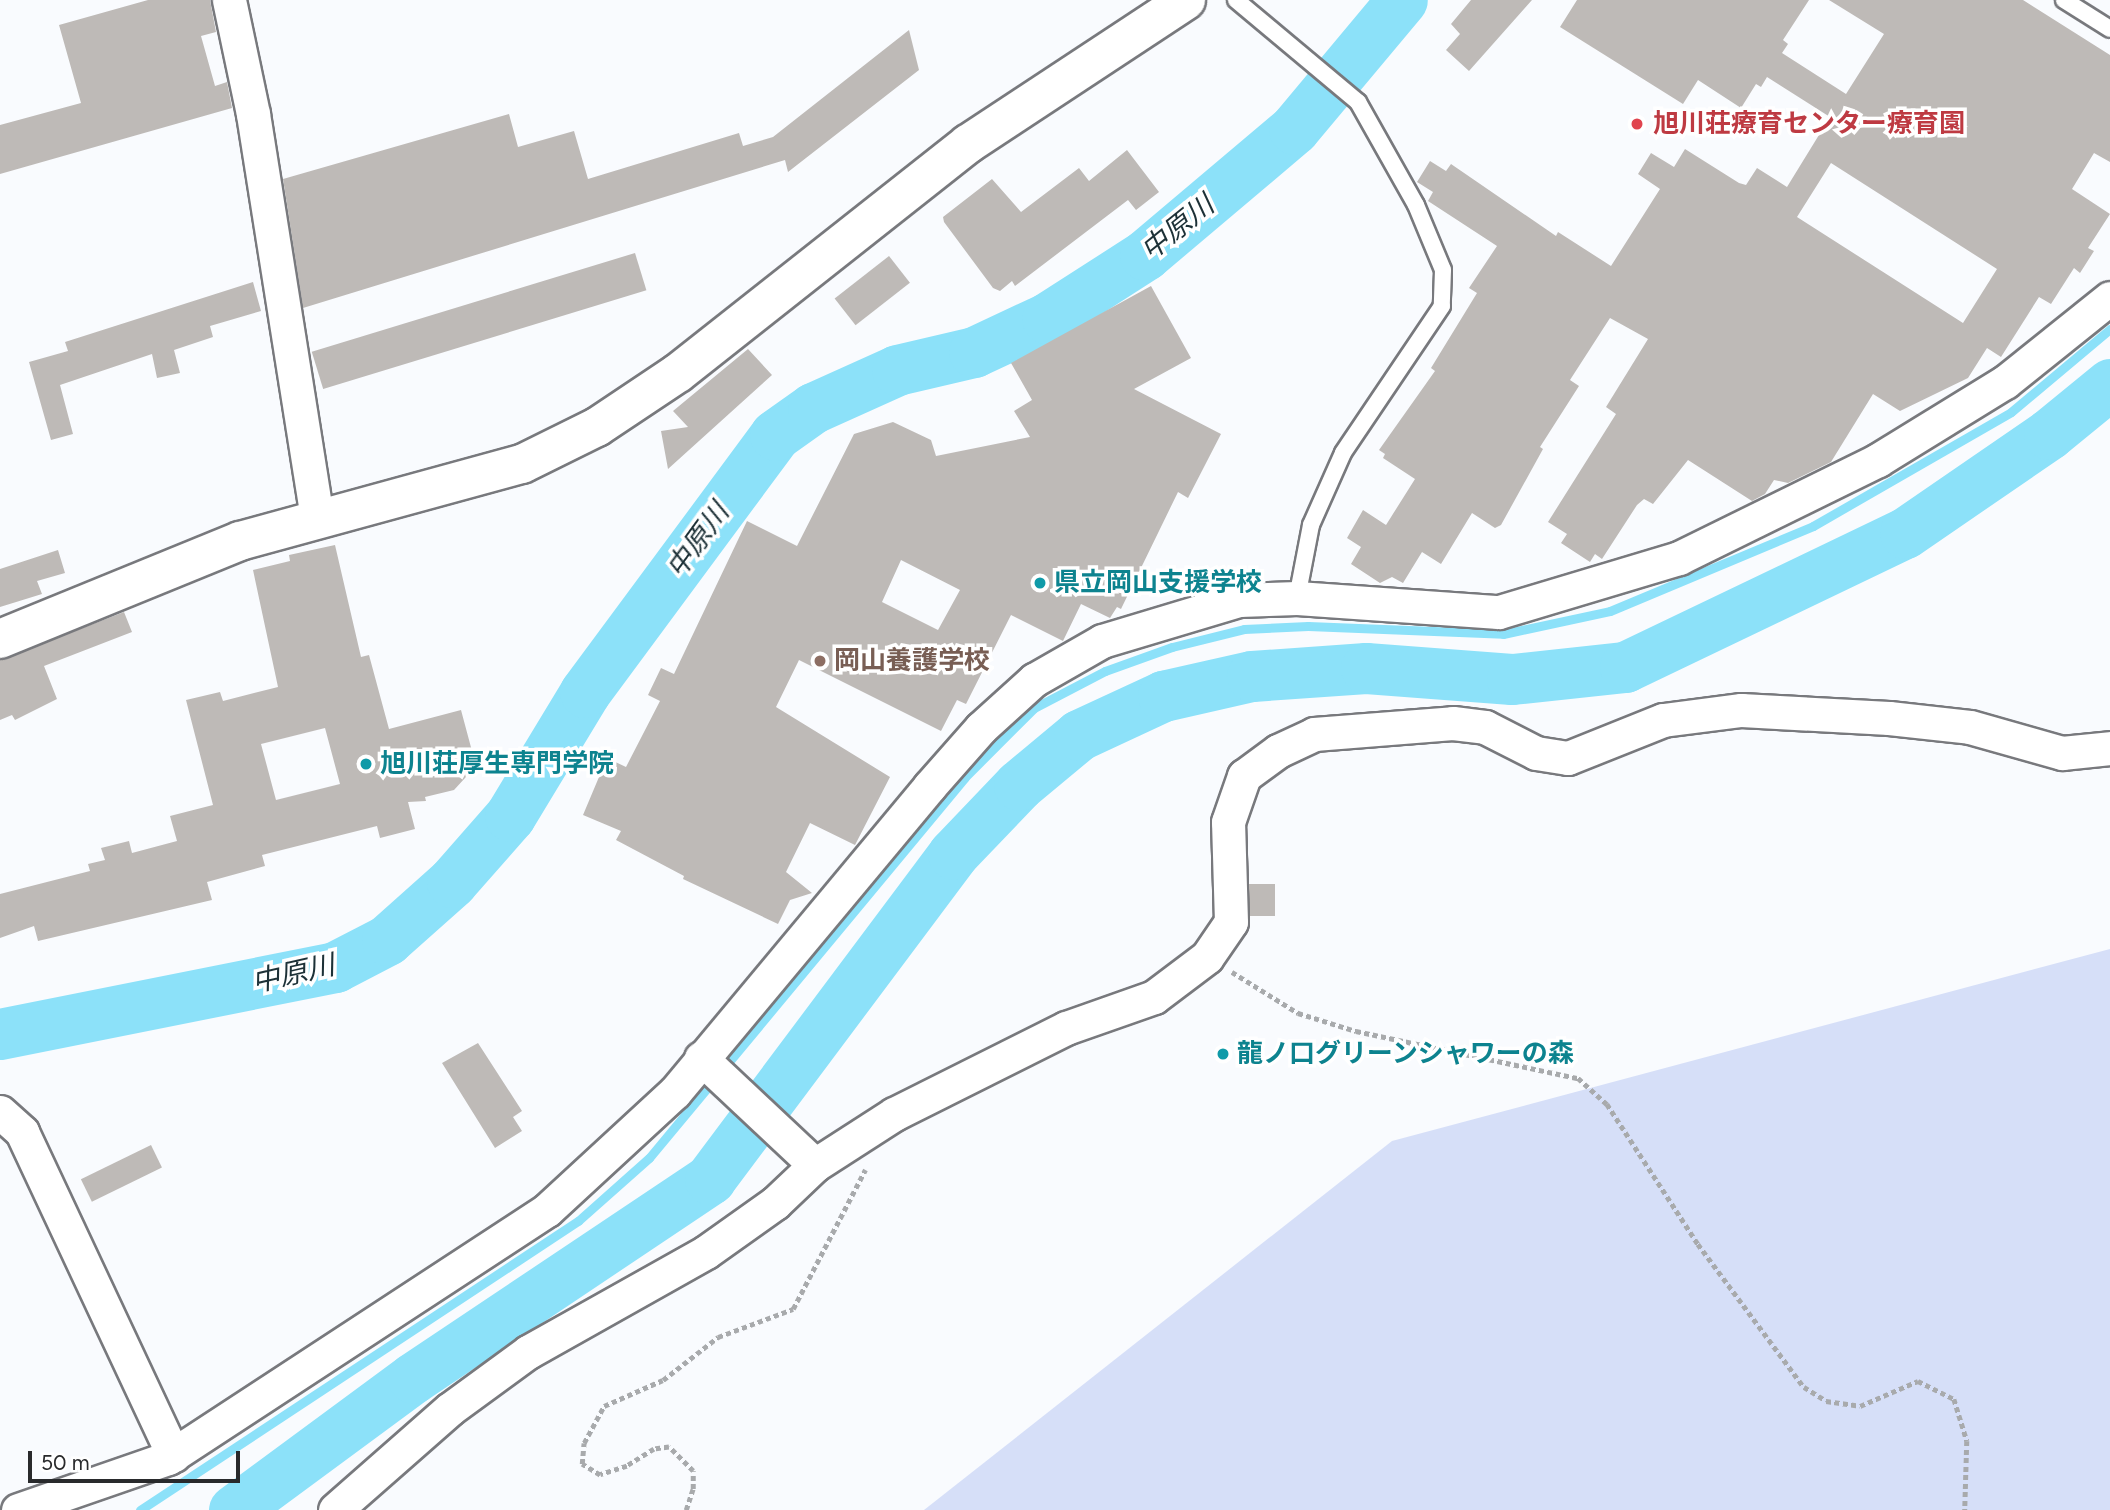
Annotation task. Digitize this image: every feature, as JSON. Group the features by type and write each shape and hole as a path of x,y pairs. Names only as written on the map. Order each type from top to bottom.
{"street":[{"path":"229,0 253,114 317,517"},
{"path":"0,639 216,551 317,517 431,492 522,464 597,427 678,373 968,144 1186,0"},
{"path":"18,1510 173,1455 547,1210 706,1063 955,757 1034,680 1102,640 1171,617 1239,600 1297,598 1499,612 1679,558 1878,460 2005,382 2110,298"},
{"path":"335,1510 450,1409 528,1352 706,1252 775,1203 811,1161 894,1114 1066,1028 1154,997 1207,957 1231,922 1228,822 1244,776 1278,751 1314,734 1453,723 1485,727 1536,753 1568,758 1663,720 1741,710 1889,718 1970,727 2062,753 2110,748"},
{"path":"706,1063 811,1161"},
{"path":"0,1112 22,1132 173,1455"}],"lane":[{"path":"1236,0 1358,102 1425,226 1443,270 1442,306 1343,453 1311,525 1297,598"},
{"path":"2064,0 2110,29"}],"path":[{"path":"1207,957 1298,1013 1356,1031 1578,1078 1607,1104 1698,1244 1804,1387 1826,1401 1860,1406 1918,1381 1954,1399 1968,1441 1965,1510"},
{"path":"685,1510 693,1489 693,1471 669,1447 654,1448 627,1466 600,1475 582,1464 584,1443 604,1406 663,1380 718,1337 793,1309 869,1163"}],"shaded area":[{"path":"2110,949 2110,1510 924,1510 1392,1141"}],"building":[{"path":"148,0 210,0 216,32 201,36 215,86 227,82 232,108 0,174 0,125 81,103 59,25"},
{"path":"1471,0 1532,0 1469,71 1446,50 1460,34 1451,24"},
{"path":"1577,0 1809,0 1783,40 1788,44 1782,53 1846,94 1884,34 1829,0 2023,0 2110,55 2110,162 2094,153 2072,189 2110,214 2088,248 2094,251 2080,273 2074,268 2051,304 2039,297 2001,357 1987,348 1968,378 1900,411 1873,394 1831,462 1788,483 1774,480 1765,494 1752,501 1688,460 1653,504 1644,499 1637,505 1602,559 1595,554 1590,562 1561,543 1567,534 1548,522 1616,414 1606,407 1648,339 1610,318 1570,380 1579,386 1540,447 1543,449 1501,525 1495,528 1472,513 1441,564 1422,552 1403,583 1392,577 1380,583 1351,564 1361,547 1347,538 1363,510 1386,525 1415,479 1383,458 1385,454 1379,450 1435,371 1431,368 1477,293 1469,288 1497,246 1428,201 1433,192 1417,182 1430,161 1446,171 1451,164 1556,236 1558,232 1611,266 1660,189 1638,174 1651,153 1674,167 1685,149 1739,183 1746,185 1757,168 1787,187 1830,117 1767,77 1761,87 1756,84 1741,108 1698,80 1683,104 1560,27","holes":["1831,163 1997,269 1963,323 1797,217"]},
{"path":"909,30 919,70 788,172 785,160 303,308 283,179 509,114 518,147 574,131 588,179 739,133 743,146 773,137"},
{"path":"1127,150 1159,192 1136,210 1128,200 1015,286 1012,281 1000,291 993,288 944,222 943,217 992,179 1021,212 1079,168 1089,181"},
{"path":"635,253 646,290 323,389 312,352"},
{"path":"889,256 910,283 856,325 835,298"},
{"path":"253,282 261,311 210,326 213,337 174,350 180,373 157,378 152,354 60,385 73,434 51,440 29,362 68,351 65,342"},
{"path":"1151,286 1191,358 1134,389 1221,434 1188,498 1178,492 1121,609 1117,607 1110,618 1081,604 1063,641 1011,615 966,704 957,700 941,731 799,660 776,707 890,777 855,845 810,823 786,872 812,893 790,900 778,924 683,879 684,876 616,840 621,831 583,815 607,758 626,767 660,701 648,695 661,668 674,674 747,521 797,546 854,434 893,422 931,440 936,456 1030,437 1014,411 1032,400 1011,363","holes":["901,560 960,590 938,630 882,602"]},
{"path":"748,349 772,375 668,469 661,431 688,427 673,411"},
{"path":"335,545 361,657 369,655 389,729 461,710 476,766 454,790 425,797 426,801 408,802 415,829 380,838 377,826 262,855 265,866 207,882 212,900 38,941 34,926 0,938 0,894 90,871 88,864 105,860 101,848 129,841 132,853 177,841 170,816 213,805 186,700 220,692 223,701 278,687 253,570 290,561 289,555","holes":["325,728 340,784 276,800 261,744"]},
{"path":"58,550 65,573 37,581 42,594 0,607 0,569"},
{"path":"124,612 132,632 44,666 57,699 15,720 12,715 0,720 0,660"},
{"path":"1249,884 1275,884 1275,916 1249,916"},
{"path":"478,1043 522,1111 513,1117 522,1131 495,1148 442,1063"},
{"path":"151,1145 162,1167 92,1202 81,1179"}],"waterway":[{"name":"中原川","path":"0,1034 335,967 387,940 452,882 510,816 585,692 775,435 813,408 897,370 974,352 1047,318 1145,255 1294,129 1402,0"},
{"path":"140,1510 578,1221 649,1158 964,778 1034,708 1105,671 1172,647 1244,629 1308,626 1503,634 1610,611 1813,526 2011,412 2110,329"},
{"path":"234,1510 413,1378 710,1179 953,854 1019,785 1079,735 1163,696 1252,676 1366,668 1512,679 1625,667 1905,533 2049,434 2110,384"}],"place":[{"name":"旭川荘療育センター療育園","path":"1637,124"},
{"name":"県立岡山支援学校","path":"1040,583"},
{"name":"岡山養護学校","path":"820,661"},
{"name":"旭川荘厚生専門学院","path":"366,764"},
{"name":"龍ノ口グリーンシャワーの森","path":"1223,1054"}]}
